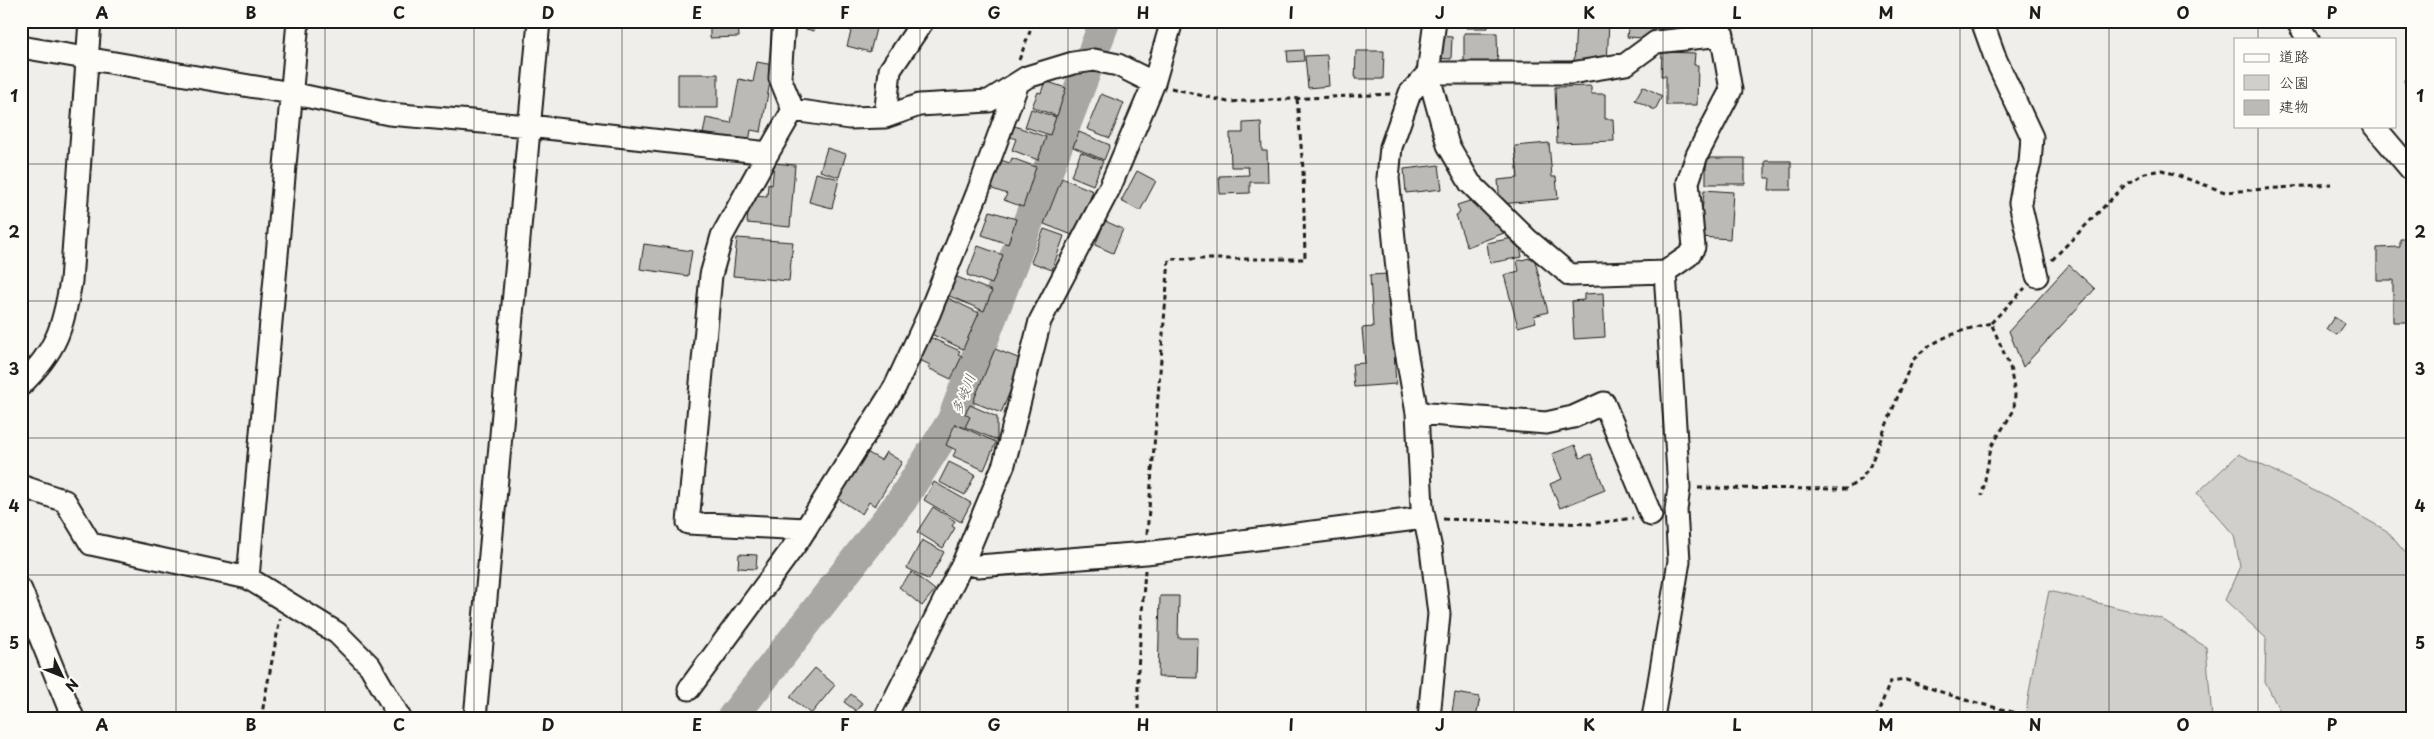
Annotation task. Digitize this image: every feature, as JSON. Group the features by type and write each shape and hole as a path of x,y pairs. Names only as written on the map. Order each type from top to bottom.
{"street":[{"path":"21,385 52,350 65,316 71,280 90,21"},
{"path":"248,578 298,21"},
{"path":"475,718 539,21"},
{"path":"784,21 780,78 793,110"},
{"path":"885,117 890,70 923,21"},
{"path":"885,718 963,563 1004,464 1040,321 1110,187 1154,83 1172,21"},
{"path":"1429,718 1440,614 1422,507 1417,413 1404,340 1388,178 1391,147 1410,93 1428,73 1571,73 1626,64 1656,42 1721,28 1730,90 1697,155 1688,182 1693,217 1694,247 1688,256 1665,272 1570,276 1527,239 1470,183 1448,145 1428,73 1435,21"},
{"path":"1982,21 1996,60 2032,138 2030,163 2020,204 2037,276"},
{"path":"2297,21 2307,38"},
{"path":"21,46 291,93 389,114 529,126 768,152"},
{"path":"793,110 849,118 885,117 919,105 989,101 1027,78 1073,63 1094,60 1118,65 1154,83"},
{"path":"689,689 806,529 895,387 933,304 1014,85"},
{"path":"793,110 722,236 711,275 688,523 806,529"},
{"path":"2376,128 2413,172"},
{"path":"1653,718 1679,561 1676,510 1679,488 1665,272"},
{"path":"1417,413 1546,423 1573,417 1604,403 1651,515"},
{"path":"21,486 65,501 91,544 248,578 337,633 370,666 400,718"},
{"path":"963,563 987,565 1146,553 1424,518"},
{"path":"21,590 72,718"}],"path":[{"path":"1014,85 1034,21"},
{"path":"1154,83 1228,102 1410,93"},
{"path":"1138,718 1138,670 1169,259 1304,259 1303,169 1298,98"},
{"path":"1679,488 1848,489 1862,478 1870,466 1912,361 1921,351 1956,332 1991,323 2126,184 2145,173 2162,170 2225,192 2331,184"},
{"path":"1982,496 1991,447 2014,410 2015,394 2010,366 1991,323"},
{"path":"1424,518 1591,524 1651,515"},
{"path":"261,718 283,601"},
{"path":"1876,718 1890,682 1906,680 1954,696 2016,713 2014,718"}],"green space":[{"path":"2239,454 2325,496 2387,531 2413,562 2413,718 2283,718 2265,681 2266,638 2225,600 2240,566 2234,535 2197,493"},
{"path":"2049,591 2160,618 2206,647 2212,718 2025,718 2034,662"}],"building":[{"path":"710,21 738,21 739,37 710,38"},
{"path":"793,21 817,21 814,31 792,25"},
{"path":"854,21 878,21 870,52 847,46"},
{"path":"1466,21 1488,21 1488,28 1466,28"},
{"path":"1609,21 1607,64 1574,63 1576,22"},
{"path":"1629,21 1662,22 1661,39 1627,37"},
{"path":"1670,21 1684,21 1685,24 1670,25"},
{"path":"1464,33 1497,33 1498,69 1464,70"},
{"path":"1437,36 1452,37 1451,59 1435,58"},
{"path":"1303,50 1304,61 1288,62 1287,51"},
{"path":"1356,51 1384,51 1383,79 1355,79"},
{"path":"1662,52 1695,53 1694,65 1698,65 1697,105 1666,105 1666,76 1661,76"},
{"path":"1327,55 1329,86 1308,88 1305,56"},
{"path":"757,62 773,65 761,132 751,130 749,142 703,134 706,118 731,123 739,79 753,82"},
{"path":"678,74 718,74 718,108 678,108"},
{"path":"2413,77 2413,112 2404,80"},
{"path":"1045,81 1066,88 1057,116 1032,107 1038,92 1041,93"},
{"path":"1591,86 1591,94 1605,94 1605,119 1613,119 1614,141 1557,143 1555,87"},
{"path":"1643,86 1662,96 1655,110 1635,100"},
{"path":"1101,94 1124,103 1110,138 1087,129"},
{"path":"1031,109 1056,117 1050,135 1025,127"},
{"path":"1261,122 1262,151 1267,151 1268,182 1250,182 1250,193 1220,194 1219,176 1249,175 1248,167 1231,167 1230,133 1243,133 1243,123"},
{"path":"1006,123 1046,137 1038,160 1012,150 1016,139 1002,134"},
{"path":"1079,132 1110,145 1104,160 1073,147"},
{"path":"1549,143 1552,177 1556,177 1558,199 1500,204 1498,180 1518,178 1515,146"},
{"path":"827,148 846,154 839,177 820,171"},
{"path":"1081,152 1103,161 1093,185 1071,176"},
{"path":"1012,158 1036,167 1023,207 1004,200 1007,194 987,187 997,159 1010,163"},
{"path":"1706,158 1745,158 1745,184 1706,184"},
{"path":"1765,161 1791,161 1791,190 1769,190 1770,178 1765,178"},
{"path":"774,163 795,165 790,227 747,223 750,195 767,196 768,184 772,185"},
{"path":"1439,165 1442,189 1406,193 1404,169"},
{"path":"1137,171 1156,181 1140,211 1121,201"},
{"path":"816,173 839,179 832,208 809,202"},
{"path":"1062,178 1093,191 1075,236 1044,224"},
{"path":"1704,190 1733,192 1730,239 1700,237"},
{"path":"1473,200 1477,209 1484,206 1489,218 1497,215 1504,233 1467,247 1456,215 1460,213 1457,205"},
{"path":"990,211 1016,219 1008,244 982,235"},
{"path":"1105,221 1123,229 1113,253 1095,245"},
{"path":"1044,229 1064,236 1052,270 1031,262"},
{"path":"1518,237 1522,257 1490,263 1487,243"},
{"path":"737,238 793,242 789,281 733,276"},
{"path":"2400,239 2413,239 2413,322 2393,322 2393,280 2377,280 2377,248 2400,247"},
{"path":"644,244 692,251 688,276 640,269"},
{"path":"978,246 1003,255 992,284 967,275"},
{"path":"1534,257 1548,312 1534,316 1536,322 1518,327 1504,275 1519,271 1517,261"},
{"path":"2069,265 2095,289 2023,367 2009,331"},
{"path":"1389,274 1396,384 1354,387 1352,364 1365,363 1362,328 1373,327 1370,275"},
{"path":"952,275 992,291 984,311 945,294"},
{"path":"1603,293 1605,337 1574,339 1572,301 1584,300 1584,294"},
{"path":"948,298 979,313 963,349 927,332 938,319"},
{"path":"2334,317 2345,324 2337,335 2326,329"},
{"path":"927,336 960,351 958,354 962,356 951,379 928,368 930,365 916,358"},
{"path":"995,349 1023,360 1001,413 973,402"},
{"path":"970,405 997,417 997,440 965,427 970,417 965,414"},
{"path":"955,424 996,442 984,470 953,456 956,450 946,445"},
{"path":"1575,445 1580,458 1591,454 1605,490 1560,508 1550,484 1562,479 1552,454"},
{"path":"863,450 881,460 886,452 902,462 875,506 869,502 862,514 834,496"},
{"path":"949,462 975,475 965,495 939,482"},
{"path":"934,482 971,503 961,522 924,500"},
{"path":"933,507 955,521 952,526 955,528 943,548 917,532"},
{"path":"922,540 944,552 929,580 907,568"},
{"path":"739,554 757,555 756,569 738,568"},
{"path":"912,572 935,590 922,606 899,587"},
{"path":"1160,596 1179,596 1178,638 1198,638 1197,678 1158,677"},
{"path":"815,668 835,685 811,714 790,697"},
{"path":"1455,693 1480,697 1476,718 1451,718"},
{"path":"851,694 862,703 856,711 844,702"}],"waterway":[{"name":"多岐川","path":"732,718 902,500 952,421 1105,21"}]}
